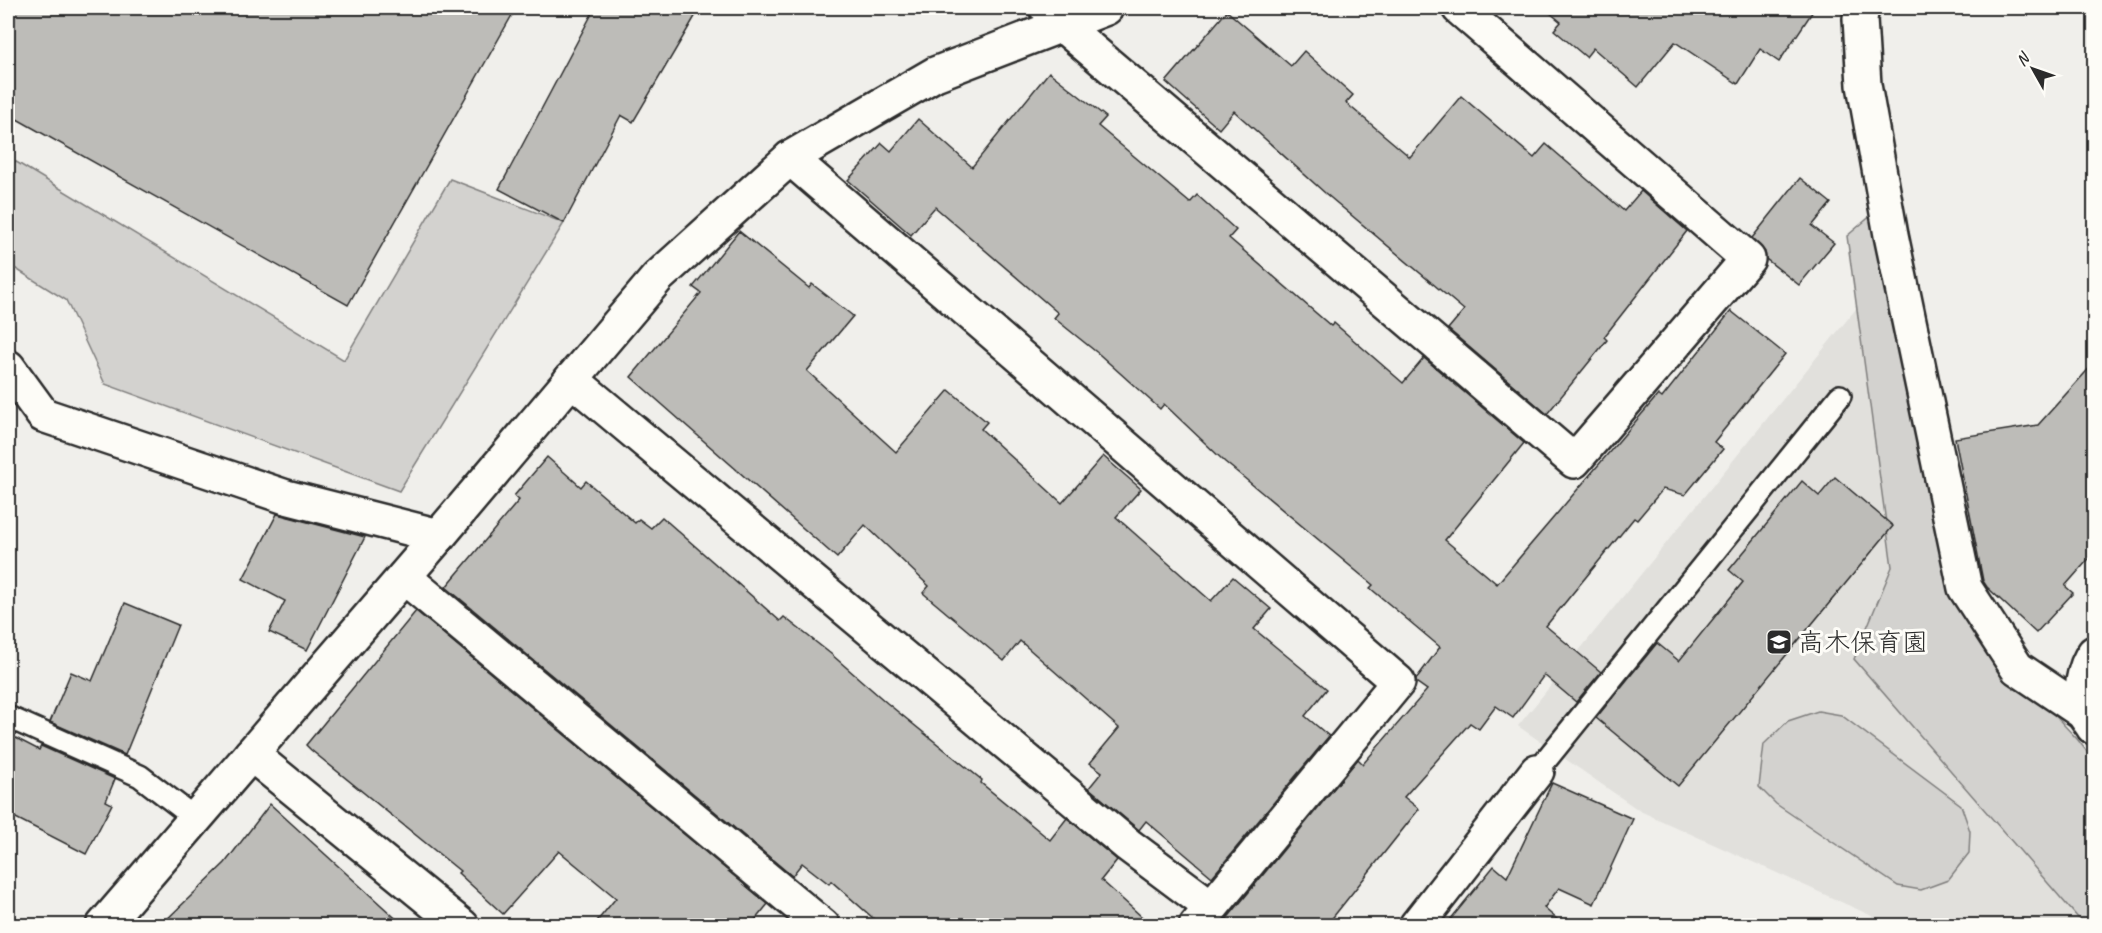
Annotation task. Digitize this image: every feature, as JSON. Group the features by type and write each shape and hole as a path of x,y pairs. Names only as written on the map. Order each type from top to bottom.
{"street":[{"path":"103,926 439,536 657,277 790,158 935,74 1050,16 1106,8"},
{"path":"1050,16 1574,461 1748,260 1459,8"},
{"path":"1862,8 1860,19 1864,85 1891,235 1965,588 2017,668 2089,721"},
{"path":"571,379 1128,845 1203,916 1398,682 790,158"},
{"path":"8,367 43,415 286,497 439,536"},
{"path":"404,577 823,926"},
{"path":"2089,721 2083,686 2087,663 2094,653"},
{"path":"251,754 462,926"},
{"path":"1416,926 1537,771"}],"lane":[{"path":"1537,771 1840,396"},
{"path":"8,717 140,776 196,819"}],"shaded area":[{"path":"8,157 344,360 450,179 564,223 399,491 105,384 66,300 8,264"},
{"path":"1872,215 1941,557 1965,619 2078,740 2094,761 2094,925 2077,925 2079,919 1854,659 1892,567 1847,236"},
{"name":"高木保育園","path":"1885,273 1937,597 2094,925 1892,925 1640,811 1518,726"},
{"path":"1818,711 1841,715 1961,805 1970,831 1969,853 1948,880 1921,890 1898,886 1776,804 1759,787 1764,744 1788,721"}],"building":[{"path":"8,8 516,8 348,305 8,114"},
{"path":"595,8 700,8 633,122 621,115 564,223 499,189"},
{"path":"1544,8 1815,8 1779,62 1760,49 1738,84 1675,42 1638,87 1593,48 1586,57 1554,30 1561,22"},
{"path":"1227,11 1291,66 1304,51 1353,95 1346,103 1410,157 1461,96 1534,158 1546,144 1624,211 1641,191 1687,231 1604,337 1607,340 1547,414 1448,329 1464,310 1325,193 1234,111 1219,129 1166,82"},
{"path":"1049,72 1106,117 1098,126 1190,203 1197,195 1236,230 1229,238 1331,326 1334,323 1403,383 1424,358 1524,443 1445,540 1497,584 1658,395 1662,398 1731,311 1785,354 1714,442 1723,449 1685,495 1663,489 1637,520 1634,518 1546,626 1601,672 1576,702 1544,675 1513,718 1496,706 1479,729 1470,723 1404,797 1419,809 1326,926 1221,926 1358,759 1363,764 1427,690 1416,682 1416,679 1440,647 1370,588 1373,585 1225,462 1164,404 1160,409 1100,355 1054,318 1058,313 935,207 911,235 848,180 882,143 891,151 918,119 972,167"},
{"path":"1800,178 1831,203 1812,226 1834,243 1799,285 1766,259 1765,252 1752,238"},
{"path":"739,231 809,288 812,284 853,316 807,371 896,452 949,390 987,422 981,429 1062,503 1103,456 1141,489 1116,517 1211,601 1233,577 1271,609 1254,629 1327,689 1305,716 1329,736 1212,877 1146,821 1139,830 1089,788 1102,772 1090,763 1119,728 1020,641 1004,661 923,593 929,586 865,525 837,558 631,377 701,293 693,287"},
{"path":"2094,363 2094,553 2065,586 2073,593 2036,633 1983,581 1955,438 2038,425"},
{"path":"547,457 581,487 586,481 635,523 639,519 651,528 662,517 780,621 784,617 831,654 1050,840 1067,818 1117,860 1101,880 1152,926 882,926 831,881 829,884 802,863 792,876 446,587 519,500 514,496"},
{"path":"1835,477 1893,526 1678,786 1596,718 1657,643 1679,661 1743,582 1729,570 1802,481 1819,496"},
{"path":"277,514 365,537 307,650 269,632 285,601 243,579"},
{"path":"125,603 178,625 125,755 50,722 71,672 92,681"},
{"path":"416,611 768,904 750,926 593,926 616,898 559,851 503,914 458,873 460,871 311,750 306,745"},
{"path":"8,734 39,750 41,746 115,779 106,801 112,804 86,854 8,814"},
{"path":"1552,783 1633,819 1594,904 1559,888 1544,908 1565,926 1445,926 1494,866 1507,877"},
{"path":"270,804 404,926 160,926 225,863"}],"place":[{"name":"高木保育園","path":"1779,642"}]}
